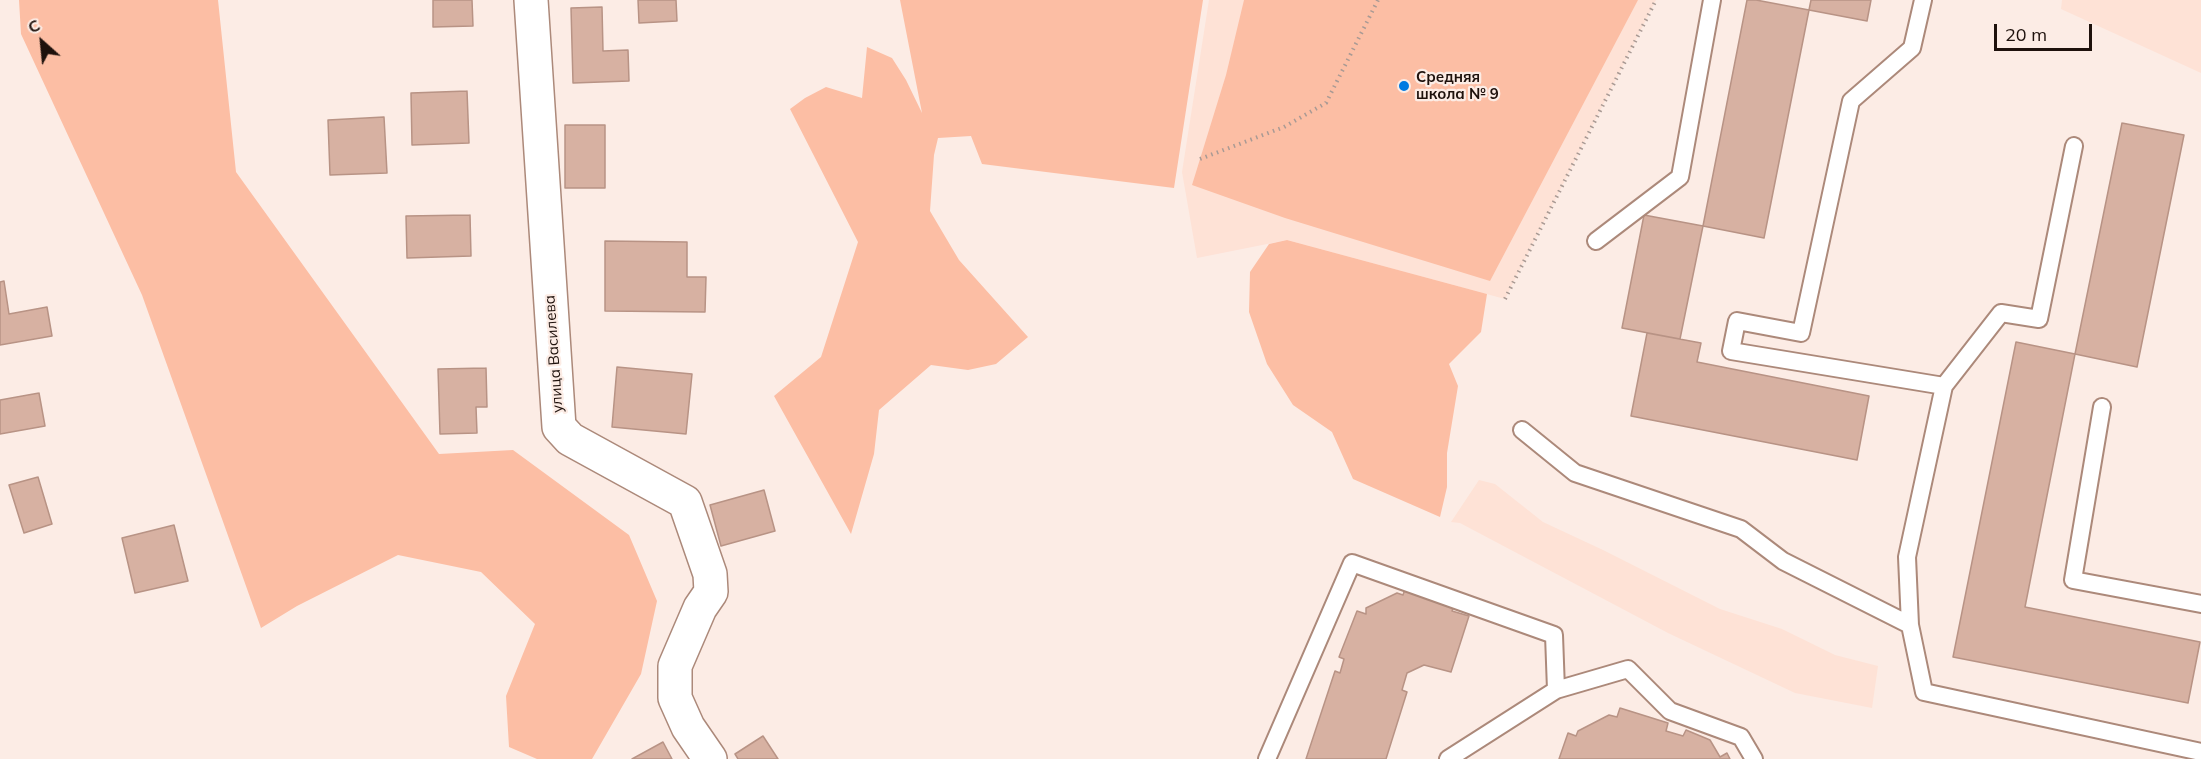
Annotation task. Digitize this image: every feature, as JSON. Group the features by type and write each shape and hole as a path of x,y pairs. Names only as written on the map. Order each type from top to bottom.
{"street":[{"name":"улица Василева","path":"531,0 559,427 570,439 685,502 710,574 711,592 700,608 675,666 675,698 688,727 710,759"}],"lane":[{"path":"1596,241 1680,177 1712,0"},
{"path":"1923,0 1912,48 1851,101 1801,333 1737,321 1731,351 1944,386"},
{"path":"2074,146 2039,319 2001,313 1944,386 1907,557 1910,625 1924,692 2201,752"},
{"path":"2102,407 2073,580 2201,604"},
{"path":"1522,430 1575,473 1741,529 1783,561 1910,625"},
{"path":"1267,759 1352,563 1554,635 1557,690"},
{"path":"1448,759 1557,690 1628,669 1670,711 1741,737 1754,759"}],"path":[{"path":"1200,159 1284,127 1326,103 1378,0"},
{"path":"1505,299 1656,0"}],"shaded area":[{"path":"19,0 218,0 236,172 439,454 513,450 629,535 657,601 641,674 592,759 537,759 509,747 506,696 535,624 481,572 398,555 297,606 261,628 142,295 21,34"},
{"path":"900,0 1203,0 1174,188 982,164 971,136 938,138 934,155 930,211 959,260 1028,337 996,364 968,370 931,365 879,410 874,454 851,534 774,396 821,357 858,242 790,109 826,87 862,98 867,47 892,58 922,113"},
{"name":"Средняя школа № 9","path":"1209,0 1656,0 1505,299 1287,240 1197,258 1182,172"},
{"name":"Средняя школа № 9","path":"1244,0 1638,0 1490,281 1285,218 1192,185 1226,75"},
{"path":"2062,0 2201,0 2201,73 2061,9"},
{"path":"1287,240 1487,294 1481,332 1449,364 1458,386 1447,453 1447,487 1440,517 1353,479 1332,432 1293,405 1267,364 1249,312 1250,272 1269,244"},
{"path":"1479,480 1495,484 1543,522 1720,609 1782,629 1835,655 1878,666 1872,708 1795,693 1668,633 1460,523 1451,522"}],"building":[{"path":"433,0 472,0 473,26 433,27"},
{"path":"638,0 676,0 677,21 639,23"},
{"path":"1747,0 1809,10 1764,238 1703,226"},
{"path":"1811,0 1871,0 1867,21 1809,10"},
{"path":"602,7 603,51 628,50 629,81 573,83 571,8"},
{"path":"467,91 469,143 412,145 411,93"},
{"path":"384,117 387,173 330,175 328,120"},
{"path":"2122,123 2184,135 2137,367 2075,354"},
{"path":"565,125 605,125 605,188 565,188"},
{"path":"470,215 471,256 407,258 406,216"},
{"path":"1644,215 1703,226 1680,339 1622,328"},
{"path":"605,241 687,242 687,277 706,277 705,312 605,311"},
{"path":"4,281 9,314 47,307 52,336 0,345 0,282"},
{"path":"1647,333 1701,343 1697,362 1869,396 1857,460 1631,416"},
{"path":"2016,342 2075,354 2025,607 2200,642 2188,703 1953,657"},
{"path":"617,367 692,374 686,434 612,427"},
{"path":"486,368 487,407 476,407 477,433 440,434 438,369"},
{"path":"39,393 45,426 0,434 0,400"},
{"path":"38,477 52,524 24,533 9,485"},
{"path":"764,490 775,531 721,546 710,505"},
{"path":"174,525 188,581 135,593 122,538"},
{"path":"1406,586 1455,602 1452,611 1469,616 1451,672 1424,665 1407,673 1402,690 1407,692 1386,759 1306,759 1335,671 1340,673 1344,659 1339,657 1357,611 1366,614 1366,608 1397,593 1403,595"},
{"path":"1620,708 1668,723 1666,731 1683,736 1686,730 1710,740 1720,757 1727,753 1730,759 1559,759 1568,733 1576,736 1578,731 1609,715 1617,717"},
{"path":"763,736 778,759 738,759 735,754"},
{"path":"663,742 672,759 632,759"}],"place":[{"name":"Средняя школа № 9","path":"1404,86"}]}
